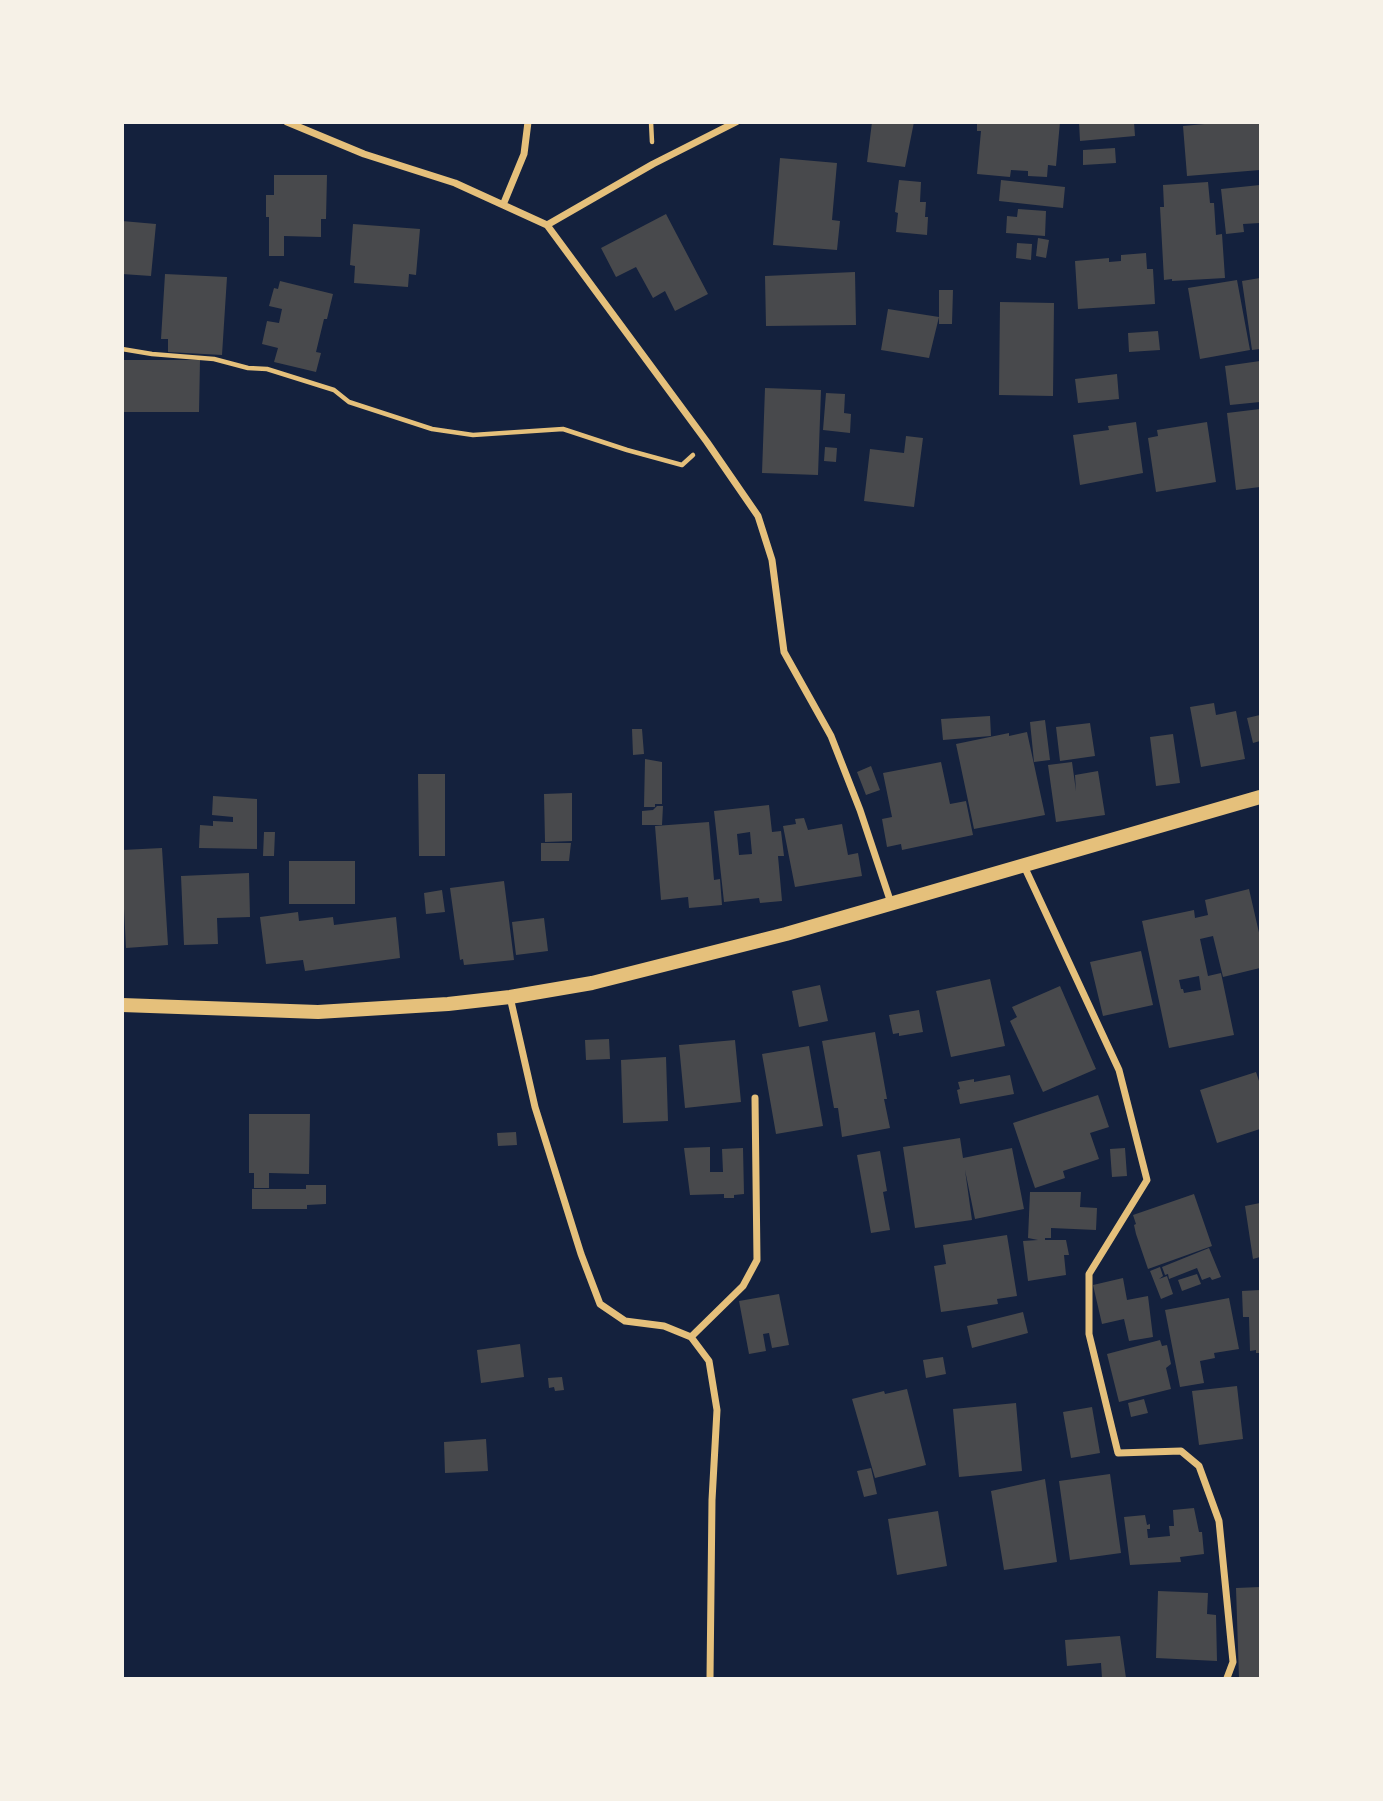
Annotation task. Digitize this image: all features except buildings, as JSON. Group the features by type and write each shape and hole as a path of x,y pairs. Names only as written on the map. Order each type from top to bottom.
{"main road":[{"path":"122,1005 318,1012 510,998 592,983 675,963 1261,797"}],"street":[{"path":"503,205 524,154 528,122"},
{"path":"547,225 653,164 736,122"},
{"path":"287,123 364,154 455,183 547,225 707,442 758,516 772,560 784,652 831,736 860,810 891,903"},
{"path":"1024,865 1119,1070 1147,1180 1089,1274 1089,1334 1118,1453 1181,1451 1199,1466 1219,1521 1233,1662 1227,1678"},
{"path":"510,998 535,1107 581,1254 600,1304 625,1321 664,1326 691,1337 709,1361 717,1410 712,1500 710,1678"},
{"path":"691,1337 743,1286 757,1260 755,1097"}],"path":[{"path":"122,349 214,359 248,368 267,369 334,390 349,402 432,429 473,435 563,429 682,465 707,442"}]}
